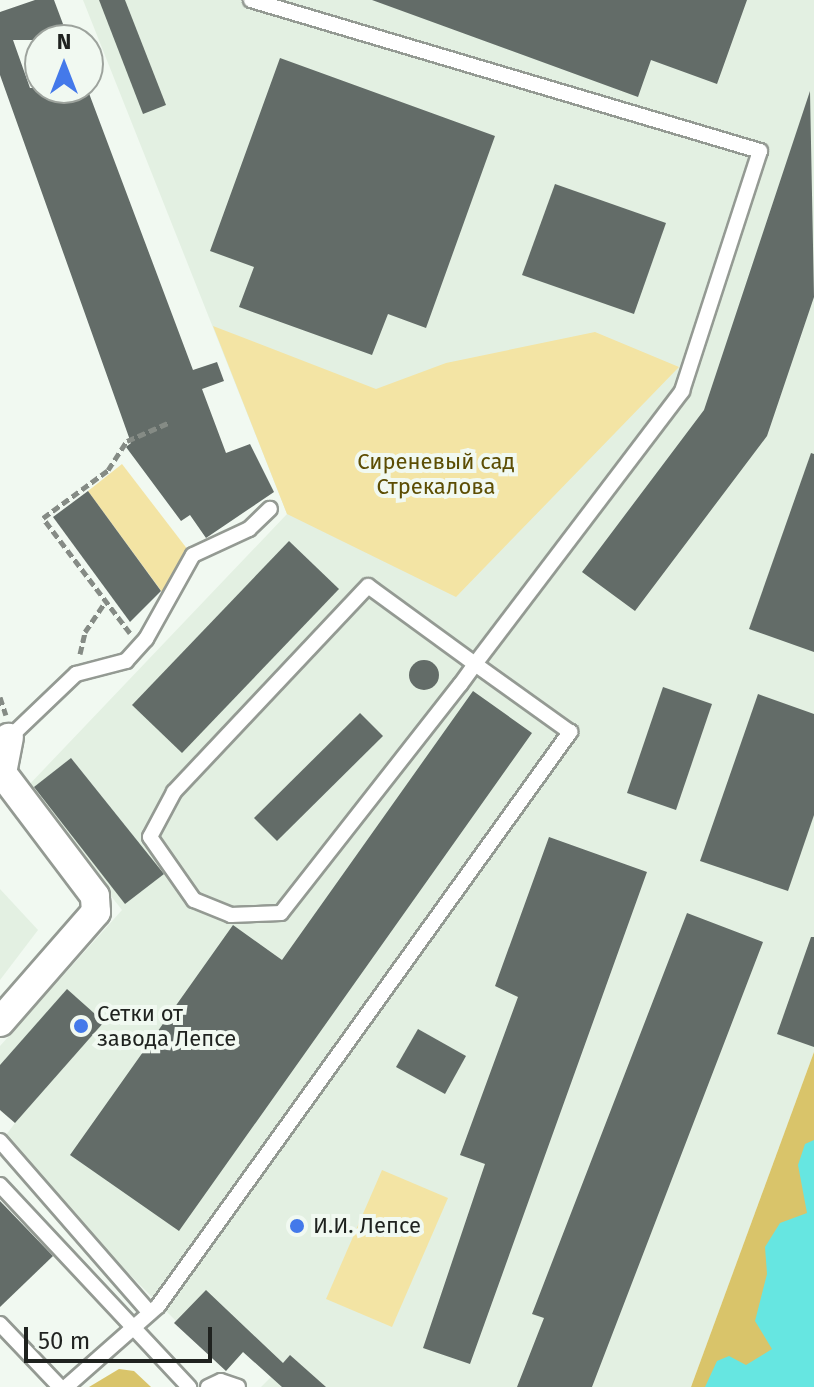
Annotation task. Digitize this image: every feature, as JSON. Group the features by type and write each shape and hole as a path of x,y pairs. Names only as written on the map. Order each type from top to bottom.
{"street":[{"path":"0,1022 96,912 95,896 1,772 9,738"}],"lane":[{"path":"66,1387 150,1313 570,732 475,664 368,586 174,792 150,837 160,859 194,900 231,915 281,913 475,664 682,391 760,151 251,0"},
{"path":"9,738 76,674 126,661 146,639 193,555 249,529 270,509"},
{"path":"0,1141 150,1313"},
{"path":"0,1185 189,1387"},
{"path":"0,1324 60,1387"},
{"path":"208,1387 226,1381 238,1387"}],"path":[{"path":"146,639 131,634 43,518 108,470 127,441 168,423"},
{"path":"76,674 85,632 105,602"}],"shaded area":[{"path":"83,0 814,0 814,1052 691,1387 261,1387 271,1377 256,1338 226,1371 84,1229 6,1135 15,1123 0,1110 0,1046 122,910 26,788 287,514 104,53 104,24 93,24"},
{"path":"0,889 38,930 0,980"},
{"path":"814,1052 814,1387 691,1387"},
{"path":"119,1369 134,1371 151,1387 89,1387"}],"green space":[{"name":"Сиреневый сад Стрекалова","path":"213,326 376,389 446,363 595,332 679,367 456,597 287,514"},
{"path":"122,464 188,550 165,596 88,491"},
{"path":"382,1170 448,1198 392,1327 326,1299"}],"water":[{"path":"814,1140 814,1387 705,1387 717,1361 729,1356 746,1365 772,1349 755,1321 767,1274 765,1247 780,1223 807,1213 798,1165 805,1144"}],"building":[{"path":"35,0 54,0 63,24 24,24 24,40 13,40 24,71 24,104 93,104 193,370 217,362 224,381 202,389 226,453 250,444 274,492 206,538 190,515 181,521 126,447 131,443 0,75 0,12"},
{"path":"99,0 125,0 166,105 143,114"},
{"path":"372,0 747,0 717,84 651,60 638,97"},
{"path":"280,58 495,136 426,328 388,314 372,355 239,307 254,267 210,251"},
{"path":"810,91 814,297 767,436 635,611 582,572 704,410"},
{"path":"555,184 666,223 634,314 522,275"},
{"path":"811,453 814,454 814,652 749,629"},
{"path":"88,491 161,591 130,622 53,517"},
{"path":"289,541 339,589 182,753 132,705"},
{"path":"424,660 434,665 439,675 434,685 424,690 414,685 409,675 414,665"},
{"path":"663,687 712,704 676,810 627,793"},
{"path":"473,691 532,733 179,1231 70,1155 233,925 282,960"},
{"path":"758,694 814,714 814,815 788,891 700,861"},
{"path":"360,713 383,736 277,841 254,818"},
{"path":"71,758 164,874 125,904 34,787"},
{"path":"549,837 647,872 470,1364 423,1348 485,1164 460,1155 518,997 495,986"},
{"path":"687,913 763,942 592,1387 517,1387 544,1318 532,1314"},
{"path":"811,937 814,937 814,1047 777,1034"},
{"path":"67,989 104,1022 15,1123 0,1110 0,1065"},
{"path":"418,1029 466,1056 445,1094 396,1067"},
{"path":"0,1201 53,1256 0,1307"},
{"path":"206,1290 283,1363 290,1355 326,1387 282,1387 243,1352 226,1371 174,1323"}],"place":[{"name":"Сетки от завода Лепсе","path":"81,1026"},
{"name":"И.И. Лепсе","path":"297,1226"}]}
